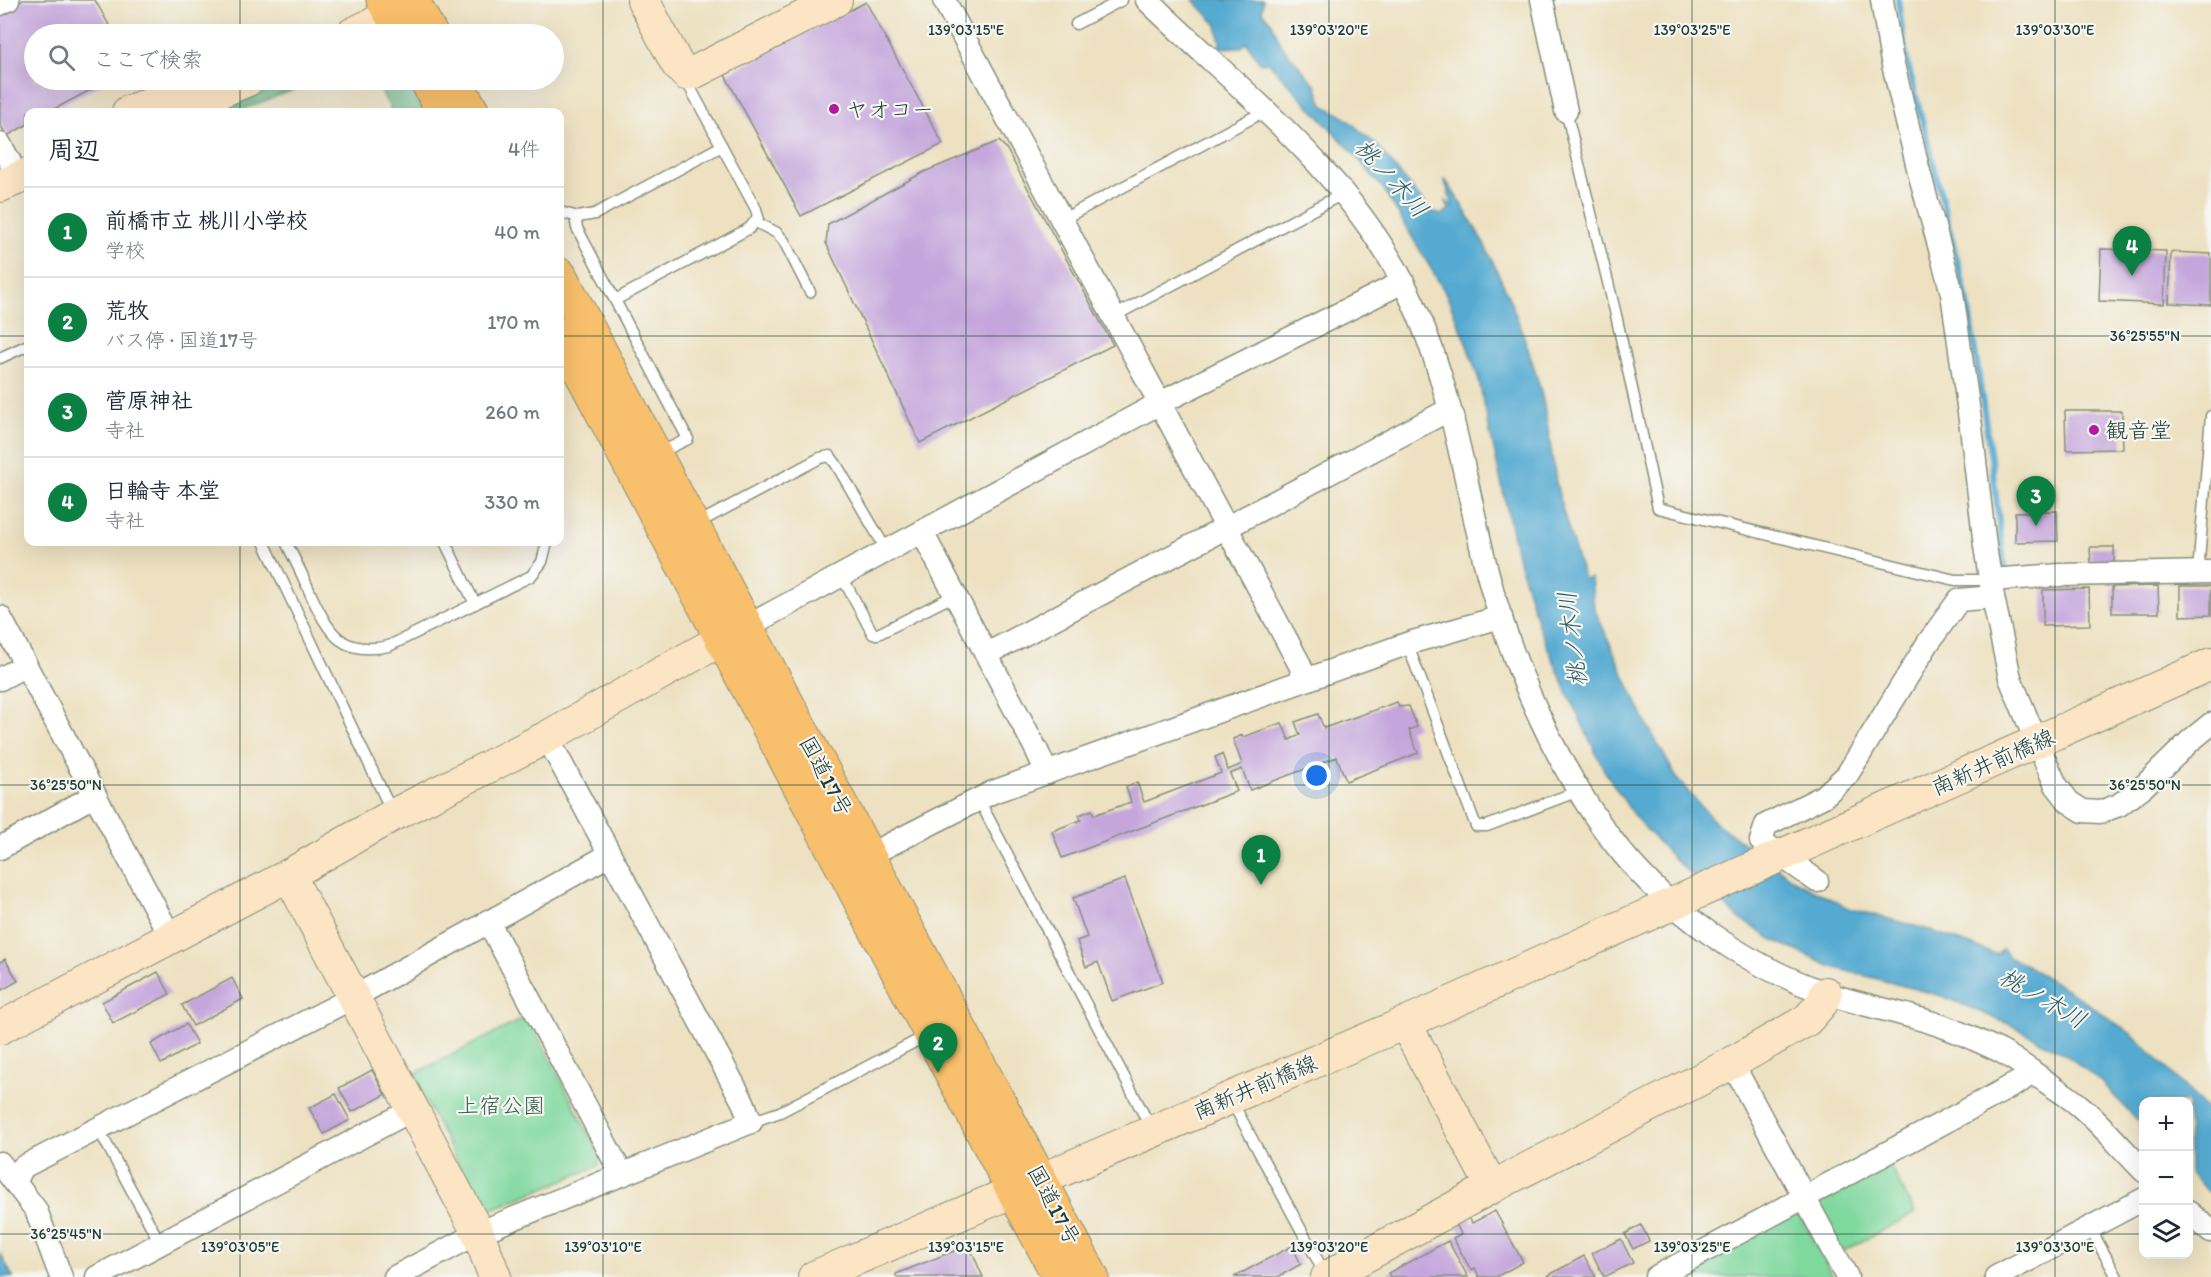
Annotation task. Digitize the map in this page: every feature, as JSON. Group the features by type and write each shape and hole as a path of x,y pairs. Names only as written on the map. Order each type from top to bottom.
{"highway":[{"path":"404,9 420,24"},
{"path":"431,90 441,108"},
{"path":"461,90 471,108"},
{"name":"国道17号","path":"564,283 692,526 734,633 930,1034 1027,1186 1092,1277"},
{"name":"国道17号","path":"564,340 734,633 869,855 1027,1186 1059,1277"}],"street":[{"path":"0,4 8,0"},
{"path":"643,0 677,64 686,74 693,73 836,0"},
{"path":"945,0 1300,665 1305,680"},
{"path":"1147,0 1201,53 1298,141 1345,195 1380,244 1403,282 1438,365 1453,416 1486,564 1502,617 1537,712 1581,794 1621,851 1683,899 1724,944 1761,965 1826,993 1934,1023 2006,1054 2082,1108 2139,1166"},
{"path":"1542,0 1566,111"},
{"path":"1882,0 1891,56 1952,293 1976,460 1991,588 2010,678 2056,785 2069,802 2083,811 2100,812 2119,805 2145,785 2211,724"},
{"path":"357,24 404,9"},
{"path":"373,24 404,9"},
{"path":"138,108 182,90"},
{"path":"182,108 224,90"},
{"path":"0,1028 289,875 393,815 547,736 1160,403 1403,282"},
{"path":"987,654 1441,414 1453,416"},
{"path":"922,532 1047,773"},
{"path":"1817,881 1776,856 1761,841 1766,825 1824,796 1847,775 1928,643 1959,600 1991,588 2060,575 2205,572"},
{"path":"0,616 170,936"},
{"path":"869,855 978,798 1407,643 1502,617"},
{"name":"南新井前橋線","path":"823,1275 1405,1023 2211,664"},
{"path":"0,679 26,665"},
{"path":"395,1277 478,1233 751,1122 743,1102 547,736"},
{"path":"0,848 95,795"},
{"path":"15,1182 24,1167 354,997 609,855"},
{"path":"289,875 478,1233 495,1277"},
{"path":"488,921 622,1174"},
{"path":"1327,1277 1732,1063 1807,1020 1822,1003 1826,993"},
{"path":"1405,1023 1492,1188"},
{"path":"1732,1063 1847,1277"},
{"path":"1656,1277 2021,1081 2030,1070"},
{"path":"97,1277 412,1110"},
{"path":"0,1163 36,1210 61,1277"},
{"path":"1996,1277 2139,1202"},
{"path":"2193,1216 2211,1232"}],"lane":[{"path":"1076,24 1122,0"},
{"path":"615,300 750,228 758,217 756,209 687,82 686,74"},
{"path":"1063,219 1254,117 1260,111 1266,111"},
{"path":"1566,111 1616,315 1658,508 1991,588"},
{"path":"564,213 578,217 595,214 722,146"},
{"path":"1114,316 1333,199 1345,195"},
{"path":"578,217 577,228 688,439 655,455"},
{"path":"756,222 777,232 784,241 810,292"},
{"path":"0,358 24,347"},
{"path":"2205,572 2211,416"},
{"path":"692,526 820,458 830,456 887,550"},
{"path":"266,546 393,815"},
{"path":"288,546 323,621 339,640 358,649 389,646 531,576 542,562 546,546"},
{"path":"447,546 475,604"},
{"path":"841,575 873,634 878,634 955,595"},
{"path":"1407,643 1476,826 1487,825 1573,794 1581,794"},
{"path":"978,798 1152,1131"},
{"path":"751,1122 780,1112 930,1034"},
{"path":"1230,1097 1327,1277"},
{"path":"98,1127 160,1244"},
{"path":"2090,1228 2116,1277"}],"green space":[{"path":"245,90 293,90 246,108 202,108"},
{"path":"380,90 423,90 433,108 390,108"},
{"name":"上宿公園","path":"528,1016 601,1157 598,1166 490,1210 480,1206 412,1075"},
{"path":"1888,1162 1915,1213 1842,1252 1818,1209 1821,1196"},
{"path":"1798,1211 1833,1277 1674,1277"}],"water":[{"name":"桃ノ木川","path":"1193,0 1263,0 1262,12 1272,23 1281,45 1316,86 1323,105 1346,118 1377,146 1431,211 1441,215 1449,210 1446,201 1453,207 1444,178 1460,202 1501,278 1532,360 1543,401 1561,502 1584,579 1591,578 1594,608 1643,717 1678,780 1715,822 1794,880 1848,908 1926,929 1998,955 2003,949 2010,958 2074,994 2133,1035 2211,1113 2211,1194 2193,1177 2193,1097 2139,1097 2139,1122 2097,1078 2063,1053 2013,1026 1945,997 1832,967 1771,939 1740,919 1674,859 1634,816 1604,770 1539,628 1517,555 1478,377 1445,292 1384,190 1358,158 1268,62 1260,63 1246,42 1242,47 1218,48 1220,43 1217,25"},
{"path":"0,1253 13,1277 0,1277"}],"building":[{"path":"23,0 95,0 108,24 24,24 24,90 90,90 56,108 24,108 24,126 7,136 0,125 0,12"},
{"name":"ヤオコー","path":"866,2 943,144 801,216 725,75"},
{"path":"999,141 1006,148 1113,345 920,443 826,243 828,224 924,172"},
{"path":"2101,249 2166,251 2164,304 2099,301"},
{"path":"2171,252 2211,254 2211,305 2169,303"},
{"name":"観音堂","path":"2065,411 2122,411 2123,449 2066,450"},
{"path":"2057,511 2058,541 2015,542 2015,512"},
{"path":"2090,547 2114,547 2114,565 2091,565"},
{"path":"2158,586 2159,613 2112,613 2112,587"},
{"path":"2180,586 2211,586 2211,615 2180,616"},
{"path":"2089,589 2090,625 2043,626 2043,590"},
{"path":"1397,702 1399,707 1409,706 1417,727 1409,730 1418,753 1346,781 1337,757 1250,790 1242,769 1230,774 1237,791 1062,858 1052,831 1081,820 1079,815 1092,810 1094,815 1131,802 1126,787 1137,782 1144,802 1221,773 1215,757 1222,754 1228,770 1242,764 1233,739 1242,735 1243,737 1282,723 1289,740 1300,735 1295,722 1318,714 1324,728"},
{"path":"1125,879 1163,982 1112,1001 1098,962 1086,967 1077,941 1087,937 1073,898"},
{"path":"5,959 18,981 0,991 0,962"},
{"path":"158,972 170,994 113,1023 102,1002"},
{"path":"232,978 243,999 193,1026 182,1005"},
{"path":"186,1024 197,1044 161,1064 151,1044"},
{"path":"372,1070 385,1095 352,1112 339,1088"},
{"path":"336,1094 350,1120 324,1134 309,1108"},
{"path":"1495,1211 1523,1262 1496,1277 1479,1277 1475,1268 1471,1270 1453,1238 1461,1234 1456,1224 1469,1217 1472,1223"},
{"path":"1641,1225 1649,1241 1633,1249 1625,1234"},
{"path":"1621,1239 1633,1263 1604,1277 1592,1253"},
{"path":"1448,1241 1468,1277 1390,1277 1388,1273"},
{"path":"969,1245 983,1277 896,1277 896,1274"},
{"path":"1292,1246 1301,1264 1278,1277 1234,1277"},
{"path":"1584,1256 1596,1277 1546,1277 1551,1274"}],"waterway":[{"path":"1898,0 1906,56 1968,303 1994,479 2005,573"}],"place":[{"name":"ヤオコー","path":"834,109"},
{"name":"日輪寺 本堂","path":"2132,276"},
{"name":"観音堂","path":"2094,430"},
{"name":"菅原神社","path":"2036,526"},
{"name":"前橋市立 桃川小学校","path":"1261,885"},
{"name":"荒牧","path":"938,1073"}]}
